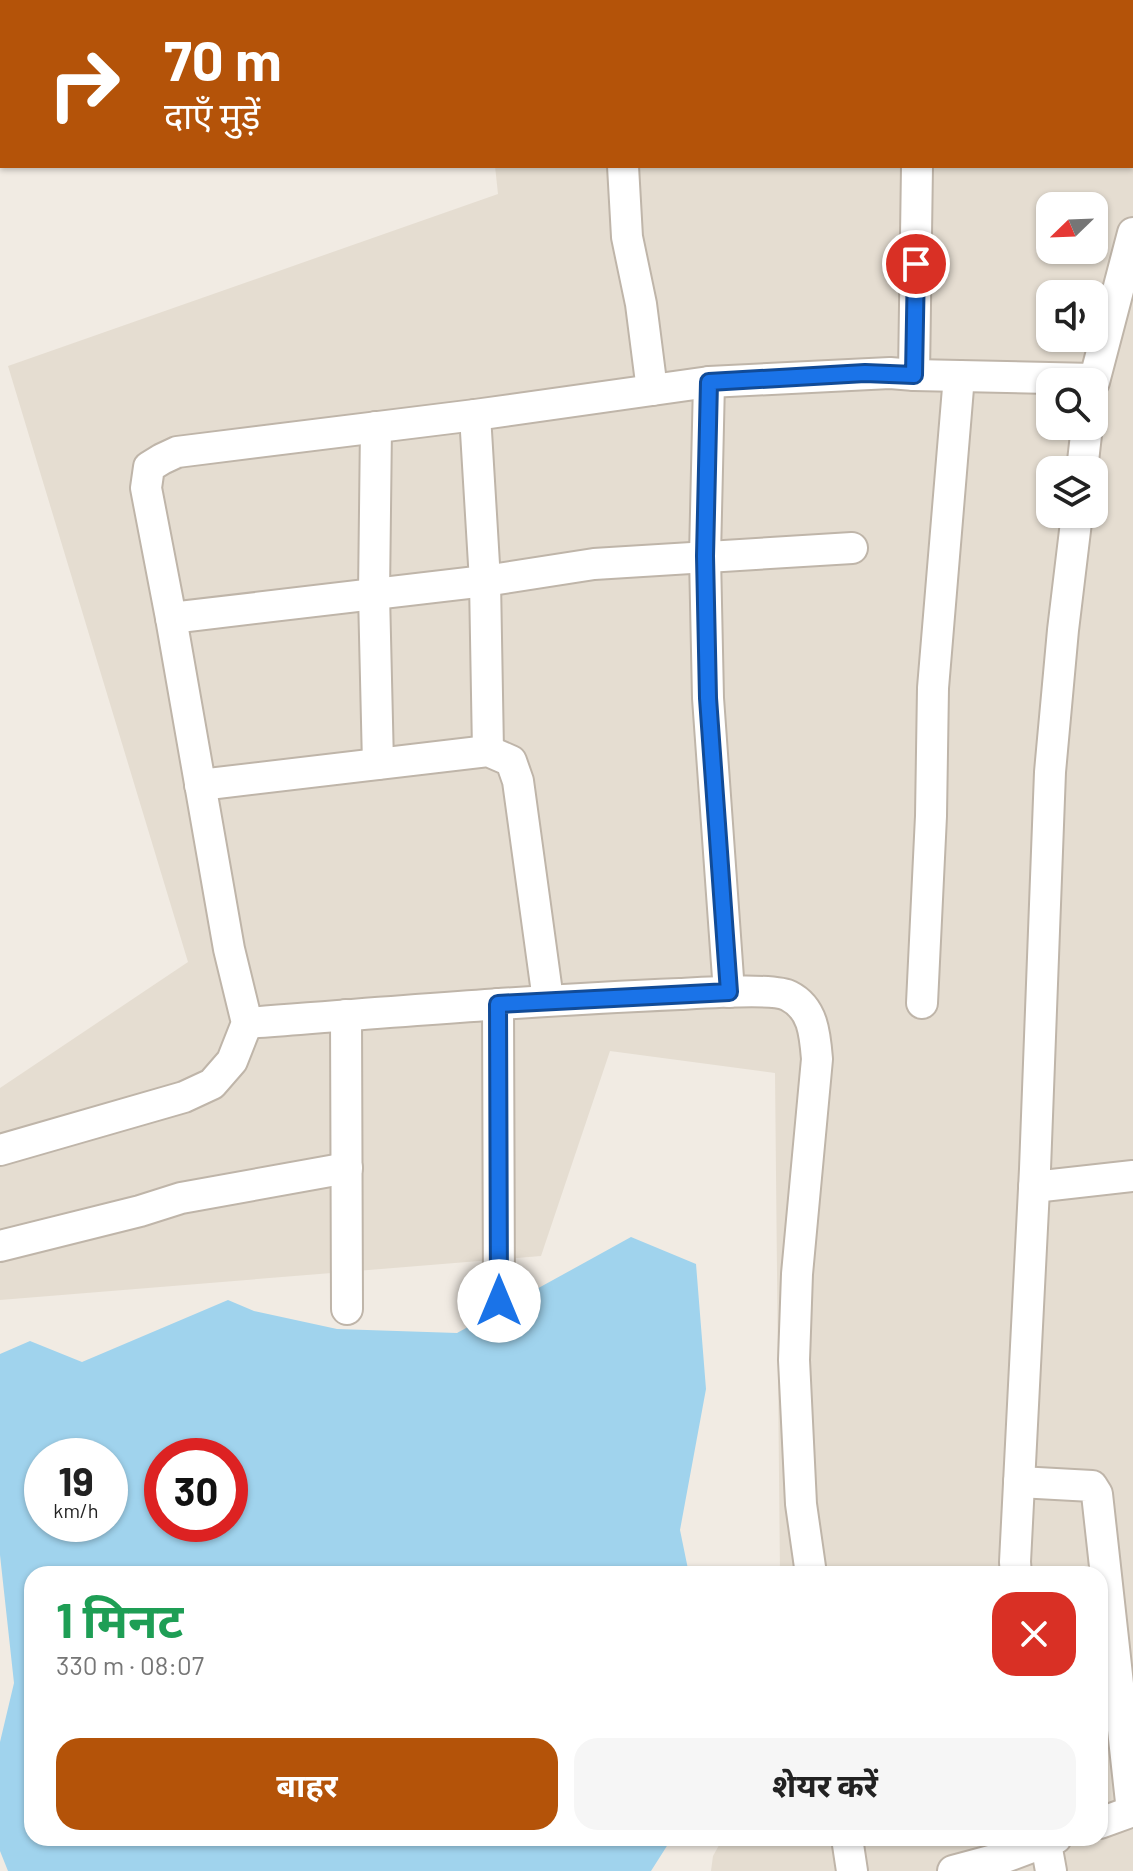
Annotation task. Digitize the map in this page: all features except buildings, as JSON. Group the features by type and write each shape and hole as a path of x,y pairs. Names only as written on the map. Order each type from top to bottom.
{"street":[{"path":"623,168 627,237 641,304 652,390"},
{"path":"890,373 917,168"},
{"path":"1097,368 1133,233"},
{"path":"0,1150 184,1097 212,1084 232,1061 247,1023 229,949 146,488 149,467 177,452 709,382 890,373 1036,379"},
{"path":"922,1003 931,816 933,688 959,376"},
{"path":"709,382 705,556 708,698 729,992"},
{"path":"475,415 485,581 488,751"},
{"path":"376,427 374,594 378,764"},
{"path":"1015,1566 1050,772 1075,528"},
{"path":"171,618 485,581 594,564 852,548"},
{"path":"200,785 488,751 511,761 518,781 548,1000"},
{"path":"247,1023 548,1000 729,992 785,993 803,1005 814,1029 817,1059 797,1274 794,1360 801,1504 810,1566"},
{"path":"498,1004 499,1301"},
{"path":"346,1015 347,1309"},
{"path":"0,1246 181,1198 347,1168"},
{"path":"1034,1187 1133,1176"},
{"path":"1019,1482 1092,1486 1097,1494 1105,1566"},
{"path":"1108,1594 1132,1811 1108,1820"},
{"path":"848,1846 852,1871"},
{"path":"953,1871 1049,1847"}],"shaded area":[{"path":"495,168 1133,168 1133,1871 711,1871 713,1856 719,1846 1108,1846 1108,1566 780,1566 775,1073 610,1051 541,1256 0,1300 0,1088 188,962 8,366 498,194"}],"water":[{"path":"631,1237 696,1264 706,1389 680,1530 687,1566 24,1566 24,1846 667,1846 651,1871 8,1871 0,1851 0,1742 14,1683 0,1555 0,1354 30,1341 82,1362 228,1300 254,1311 337,1329 457,1333"}],"route":[{"path":"499,1301 498,1004 729,992 708,698 705,556 709,382 865,373 914,375 916,264"}]}
